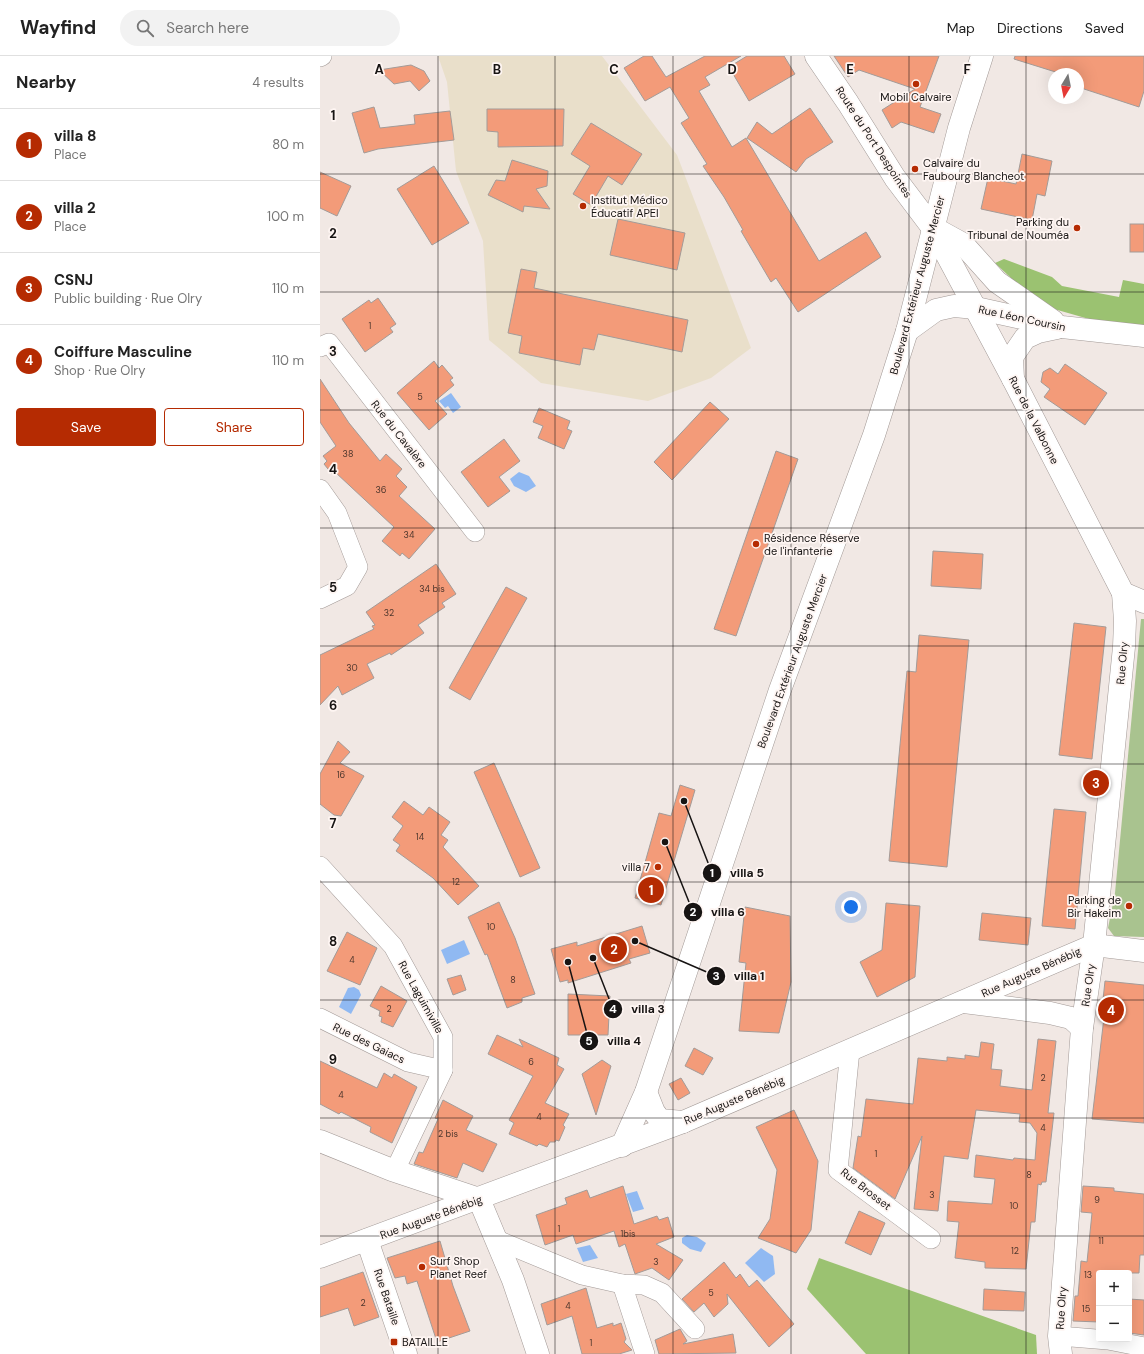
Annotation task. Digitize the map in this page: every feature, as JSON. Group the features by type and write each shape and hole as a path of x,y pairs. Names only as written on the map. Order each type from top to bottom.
{"main road":[{"name":"Route du Port Despointes","path":"816,56 848,103 895,178 932,227"},
{"name":"Boulevard Extérieur Auguste Mercier","path":"622,1146 646,1092 780,690 874,435 906,331 959,128 982,56"},
{"name":"Rue de la Valbonne","path":"932,227 976,308 1123,593"},
{"path":"932,227 963,244 997,282 1062,327"},
{"name":"Rue Léon Coursin","path":"906,331 936,310 954,306 976,308 1062,327 1144,336"},
{"path":"1013,379 1012,357 1025,338 1038,332 1062,327"},
{"path":"1123,593 1144,602"},
{"name":"Rue Olry","path":"1060,1345 1082,1028 1094,945 1124,647 1126,621 1123,593"},
{"name":"Rue Auguste Bénébig","path":"320,1257 622,1146 683,1122 1094,945 1144,951"},
{"path":"964,1002 1050,1013 1071,1018 1082,1028"},
{"path":"646,1092 654,1112 660,1120 683,1122"},
{"path":"320,1141 392,1170 479,1199 513,1280 538,1354"},
{"name":"Rue Bataille","path":"367,1240 406,1354"}],"street":[{"name":"Rue du Cavalère","path":"320,347 329,343 475,532"},
{"path":"320,489 337,514 358,567 347,586 320,599"},
{"name":"Rue Laguimiville","path":"320,866 393,946 443,1037 443,1070 398,1164 392,1170"},
{"name":"Rue des Gaiacs","path":"320,1018 408,1062 443,1070"},
{"name":"Rue Brosset","path":"850,1050 838,1170 931,1238"},
{"path":"497,1240 582,1275 622,1284 644,1285 662,1293 695,1329"},
{"path":"622,1284 645,1354"},
{"path":"1060,1345 1108,1340 1144,1347"}],"shaded area":[{"name":"Institut Médico Éducatif APEI","path":"438,56 602,56 677,155 751,348 711,378 648,401 541,383 489,340 483,241 456,171 447,82"}],"green space":[{"path":"1004,259 1052,277 1062,286 1119,297 1123,280 1144,284 1144,328 1089,319 1040,305 995,263"},
{"path":"1141,619 1144,619 1144,937 1114,936 1108,928 1115,893"},
{"path":"819,1258 1036,1335 1037,1354 866,1354 807,1289"}],"water":[{"path":"451,393 461,407 453,413 448,406 445,408 439,401"},
{"path":"519,472 529,476 536,486 526,492 514,486 510,479"},
{"path":"464,940 470,954 447,964 441,950"},
{"path":"354,987 359,990 361,995 351,1014 339,1007 348,988"},
{"path":"637,1191 644,1209 633,1212 626,1194"},
{"path":"687,1235 697,1237 706,1243 701,1252 690,1249 682,1243 682,1238"},
{"path":"590,1245 598,1258 583,1262 577,1248"},
{"path":"761,1248 773,1256 775,1274 764,1282 745,1263"}],"building":[{"path":"644,56 652,56 666,77 705,56 741,56 705,77 710,85 699,91 732,147 746,138 819,261 866,232 881,257 798,312 776,278 771,282 741,231 743,230 724,197 703,166 707,164 681,123 689,118 670,87 645,101 624,68"},
{"path":"747,56 784,56 795,74 749,101 729,67"},
{"path":"834,56 939,56 920,107 941,114 934,133 901,122 892,128 882,110 915,89 859,70 848,77"},
{"path":"1015,56 1144,56 1144,91 1139,107 1084,89 1084,68 1048,68 1048,70 1014,59"},
{"path":"411,65 424,71 430,81 419,91 410,81 394,84 379,70"},
{"path":"374,107 380,128 415,124 414,115 450,111 454,140 378,149 364,153 352,113"},
{"path":"810,108 833,142 806,159 796,172 747,138 757,122 772,134"},
{"path":"487,109 564,109 563,146 498,147 498,132 487,131"},
{"path":"591,123 642,154 622,185 608,176 591,205 573,194 590,166 571,154"},
{"path":"1022,154 1052,161 1045,196 1037,194 1032,220 981,209 988,178 1016,184"},
{"path":"512,160 548,171 547,186 536,189 550,209 524,206 523,212 488,195 496,180 505,181"},
{"path":"434,166 469,223 432,245 397,189"},
{"path":"320,172 351,186 337,216 320,208"},
{"path":"618,219 685,233 677,270 610,255"},
{"path":"1130,224 1144,224 1144,252 1130,252"},
{"path":"521,269 537,272 534,288 688,320 682,352 598,334 594,350 583,348 580,365 519,353 522,336 508,333"},
{"path":"378,298 396,324 390,328 393,332 365,352 342,319 369,300 371,303"},
{"path":"434,361 439,368 442,365 453,378 450,380 454,385 435,401 447,414 429,430 397,393"},
{"path":"1065,364 1107,393 1085,425 1044,397 1050,389 1041,382 1043,372 1050,368 1058,374"},
{"path":"320,379 349,423 380,461 386,454 402,469 396,476 407,487 399,496 435,529 409,559 402,553 400,556 382,541 394,527 335,472 332,474 324,464 327,461 323,456 336,446 320,422"},
{"path":"710,402 729,419 672,480 654,462"},
{"path":"539,408 570,421 567,429 572,431 564,449 538,438 543,426 533,422"},
{"path":"504,439 520,461 499,477 510,491 488,507 461,472"},
{"name":"Résidence Réserve de l'infanterie","path":"776,451 798,459 736,636 714,629"},
{"path":"933,551 983,554 981,589 931,586"},
{"path":"436,564 456,594 442,603 445,607 418,625 424,633 391,655 390,653 367,664 374,678 342,695 338,686 320,705 320,655 374,629 372,626 375,625 366,612"},
{"path":"506,587 527,598 470,700 449,688"},
{"path":"1074,623 1106,627 1092,759 1059,755"},
{"path":"919,635 969,640 947,867 889,861 907,671 916,672"},
{"path":"338,741 350,752 340,763 364,776 341,816 334,815 320,804 320,774"},
{"path":"494,763 540,868 520,877 474,772"},
{"path":"680,785 695,790 661,905 635,898 659,813 671,816"},
{"path":"404,801 423,815 429,807 450,822 441,835 448,840 443,847 479,886 458,905 433,878 396,851 400,845 393,840 403,826 392,817"},
{"path":"1054,809 1086,812 1075,929 1042,926"},
{"path":"499,902 515,938 535,994 522,998 522,1002 507,1008 487,954 485,955 468,917"},
{"path":"886,903 920,906 915,977 877,997 860,962 882,950"},
{"path":"745,907 790,916 791,982 779,1033 739,1031 746,963 739,962"},
{"path":"982,913 1031,918 1028,945 979,940"},
{"path":"642,926 650,953 629,959 631,963 568,983 568,980 560,982 551,949 577,942 577,946"},
{"path":"347,932 377,948 360,985 327,971"},
{"path":"461,975 466,990 453,995 447,979"},
{"path":"1105,981 1144,985 1144,1123 1092,1119 1105,1009 1102,1009"},
{"path":"381,986 407,1001 393,1027 381,1022 382,1017 379,1016 380,1011 370,1006"},
{"path":"568,994 610,996 608,1035 568,1035"},
{"path":"497,1035 523,1047 519,1039 559,1058 557,1065 564,1069 545,1103 569,1114 563,1125 565,1127 559,1141 556,1140 555,1142 550,1142 547,1147 539,1144 537,1146 509,1134 514,1123 509,1120 533,1076 488,1054"},
{"path":"1038,1039 1056,1041 1048,1113 1054,1113 1046,1182 1042,1182 1041,1185 1038,1184 1035,1222 1031,1222 1026,1269 985,1268 985,1262 955,1258 959,1222 947,1221 948,1201 992,1204 995,1179 974,1177 976,1155 1013,1160 1014,1158 1035,1160 1037,1133 1030,1123 1019,1122 1020,1114 976,1110 968,1159 944,1156 938,1211 914,1209 922,1136 895,1199 853,1168 858,1136 861,1137 866,1099 913,1104 918,1058 947,1061 947,1057 965,1059 965,1055 979,1057 981,1042 994,1044 991,1069 1002,1070 1000,1086 1032,1090"},
{"path":"694,1048 713,1058 703,1075 685,1066"},
{"path":"602,1060 611,1066 596,1115 582,1074"},
{"path":"320,1061 377,1088 384,1073 392,1078 394,1074 417,1087 392,1143 370,1132 371,1127 341,1112 339,1114 320,1104"},
{"path":"681,1078 690,1093 678,1100 669,1084"},
{"path":"443,1100 473,1116 466,1130 497,1144 483,1172 463,1163 457,1178 414,1164 419,1152 423,1153 438,1119 435,1118"},
{"path":"794,1110 818,1161 811,1230 796,1253 758,1238 770,1219 777,1170 756,1127"},
{"path":"623,1186 634,1224 657,1216 659,1220 668,1217 674,1237 656,1244 683,1260 669,1280 652,1268 635,1274 625,1244 619,1247 614,1231 576,1244 573,1235 545,1245 536,1215 567,1204 565,1198 587,1190 590,1198"},
{"path":"1083,1186 1114,1188 1114,1191 1144,1194 1144,1255 1140,1255 1139,1273 1132,1273 1132,1270 1096,1270 1096,1322 1073,1321 1075,1296 1078,1296 1081,1261 1087,1262 1092,1213 1081,1212"},
{"path":"859,1211 885,1223 871,1255 845,1243"},
{"path":"440,1241 453,1286 470,1331 437,1342 417,1281 407,1284 405,1276 395,1278 387,1258"},
{"path":"724,1262 736,1278 740,1274 749,1287 757,1280 794,1324 769,1347 727,1294 728,1304 714,1317 704,1303 694,1312 682,1299"},
{"path":"363,1272 379,1317 354,1326 348,1308 320,1317 320,1287"},
{"path":"586,1288 597,1328 613,1323 613,1326 621,1323 626,1339 624,1342 632,1350 619,1354 582,1354 572,1316 547,1325 541,1304"},
{"path":"984,1289 1025,1292 1024,1311 983,1310"},
{"path":"1132,1299 1144,1300 1144,1335 1132,1333"},
{"path":"680,1329 687,1341 683,1344 733,1334 736,1353 659,1354 655,1340"}],"place":[{"name":"Mobil Calvaire","path":"916,84"},
{"name":"Calvaire du Faubourg Blancheot","path":"915,169"},
{"name":"Institut Médico Éducatif APEI","path":"583,206"},
{"name":"Parking du Tribunal de Nouméa","path":"1077,228"},
{"name":"Résidence Réserve de l'infanterie","path":"756,544"},
{"name":"CSNJ","path":"1096,783"},
{"name":"villa 5","path":"684,801"},
{"name":"villa 6","path":"665,842"},
{"name":"villa 7","path":"658,867"},
{"name":"villa 8","path":"651,890"},
{"name":"Parking de Bir Hakeim","path":"1129,906"},
{"name":"villa 1","path":"635,941"},
{"name":"villa 2","path":"614,949"},
{"name":"villa 3","path":"593,958"},
{"name":"villa 4","path":"568,962"},
{"name":"Coiffure Masculine","path":"1111,1010"},
{"name":"Surf Shop Planet Reef","path":"422,1267"},
{"name":"BATAILLE","path":"394,1342"}]}
